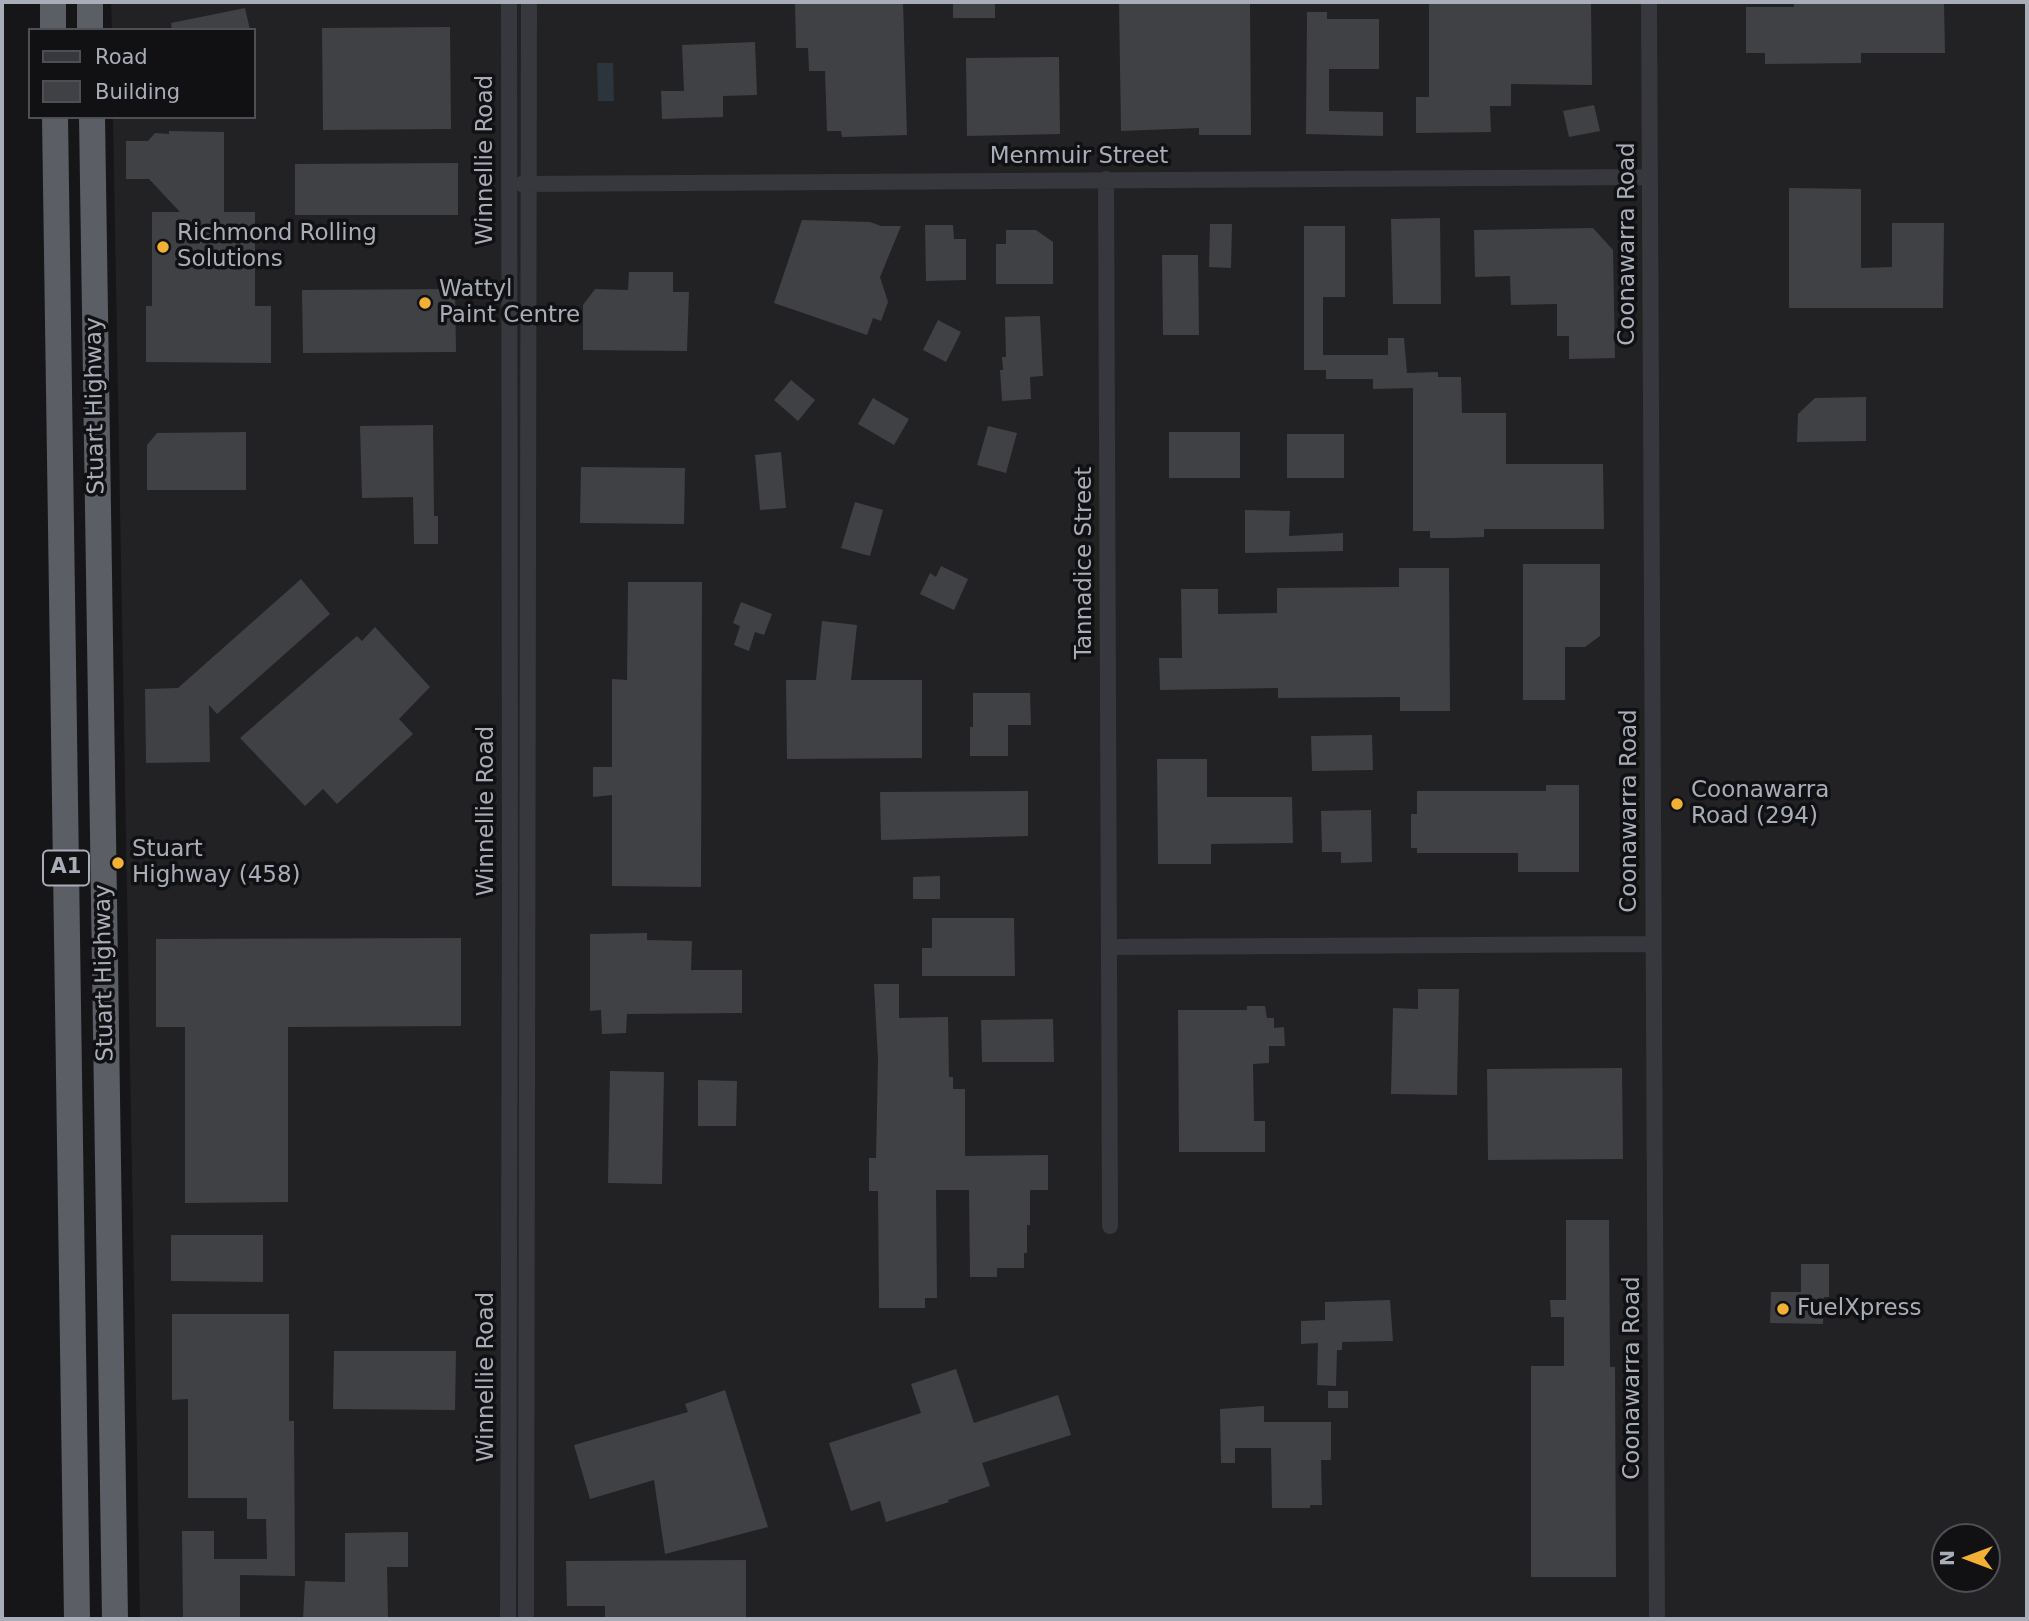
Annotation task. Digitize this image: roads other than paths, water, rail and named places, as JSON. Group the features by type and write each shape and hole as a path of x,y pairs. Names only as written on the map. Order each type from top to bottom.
{"highway":[{"path":"53,2 53,28"},
{"path":"90,2 90,28"},
{"name":"Stuart Highway","path":"55,119 77,1619"},
{"name":"Stuart Highway","path":"92,119 115,1619"},
{"path":"64,743 101,742"}],"street":[{"name":"Winnellie Road","path":"509,2 509,1619"},
{"name":"Winnellie Road","path":"526,1619 529,2"},
{"name":"Coonawarra Road","path":"1649,2 1657,1619"},
{"name":"Menmuir Street","path":"509,184 1650,177"},
{"name":"Tannadice Street","path":"1106,179 1110,1226"},
{"path":"1109,947 1653,944"}],"place":[{"name":"Richmond Rolling Solutions","path":"163,247"},
{"name":"Wattyl Paint Centre","path":"425,303"},
{"name":"Coonawarra Road (294)","path":"1677,804"},
{"name":"Stuart Highway (458)","path":"118,863"},
{"name":"FuelXpress","path":"1783,1309"}]}
